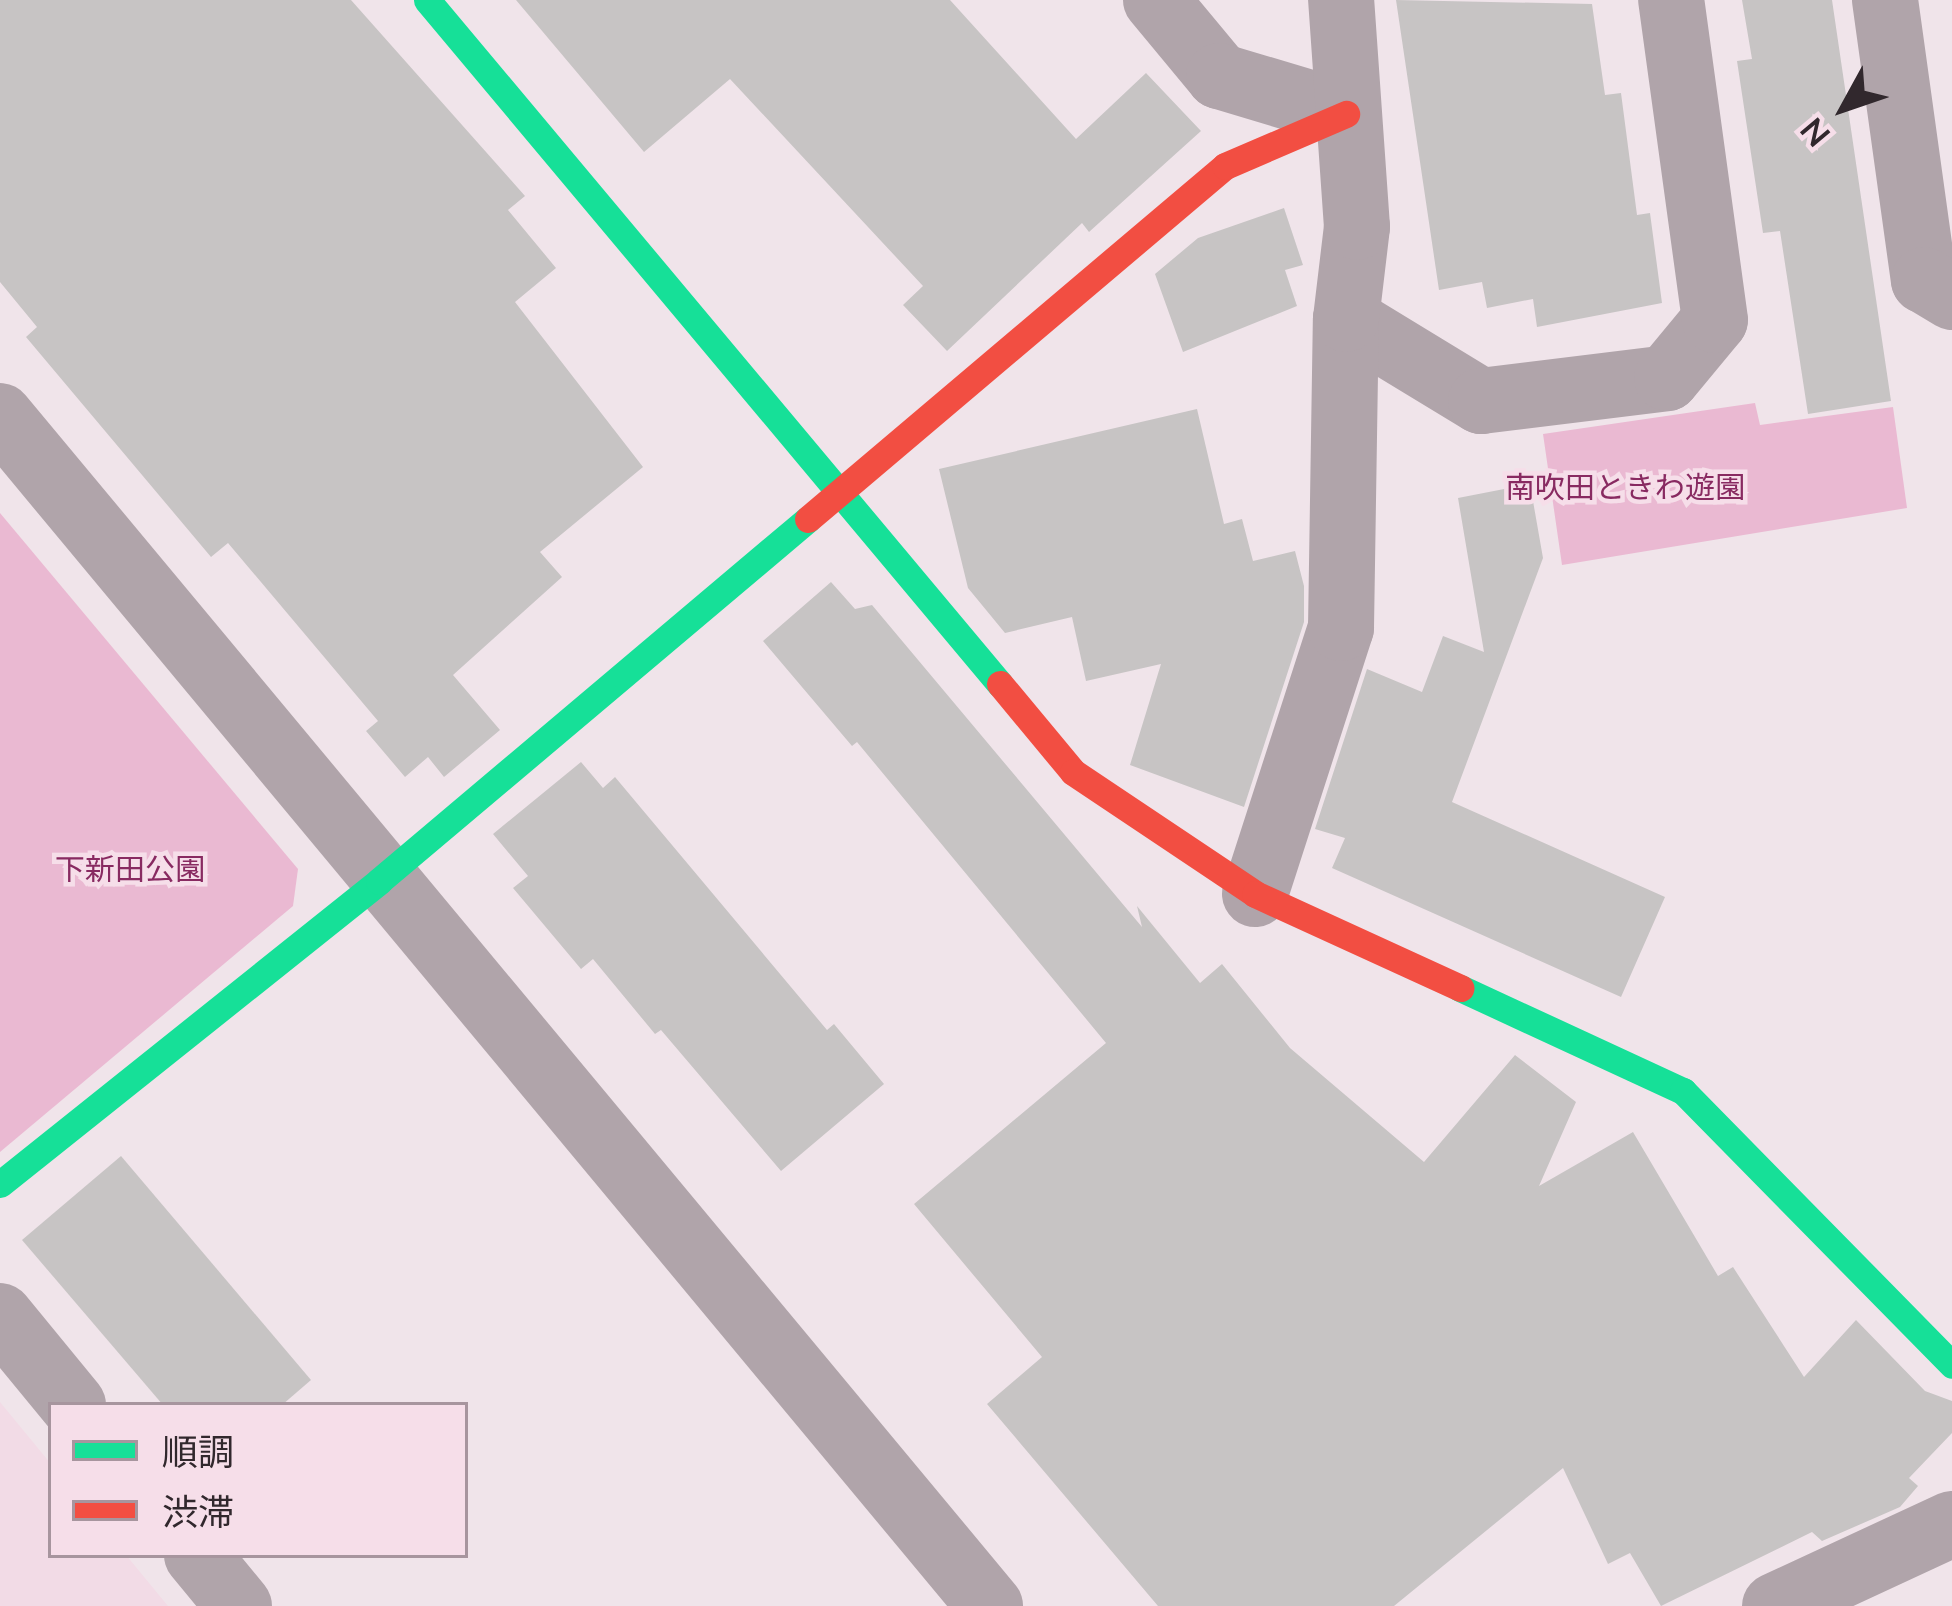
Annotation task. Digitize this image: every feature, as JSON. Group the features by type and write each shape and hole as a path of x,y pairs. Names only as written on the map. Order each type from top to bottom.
{"street":[{"path":"427,0 1072,772 1256,894 1683,1091 1952,1365"},
{"path":"1156,0 1219,76 1346,114"},
{"path":"1256,894 1341,628 1346,320 1357,227 1341,0"},
{"path":"1346,320 1481,400 1667,378 1715,320 1671,0"},
{"path":"1885,0 1924,280 1952,297"},
{"path":"0,1184 379,881 1225,166 1346,114"},
{"path":"0,416 379,881 990,1606"},
{"path":"0,1316 71,1402"},
{"path":"1775,1606 1952,1524"},
{"path":"199,1558 239,1606"}],"shaded area":[{"path":"0,1402 48,1460 48,1558 128,1558 168,1606 0,1606"}],"green space":[{"name":"南吹田ときわ遊園","path":"1755,403 1760,425 1893,407 1907,508 1562,565 1543,434"},
{"name":"下新田公園","path":"0,513 298,869 293,906 0,1152"}],"building":[{"path":"0,0 351,0 525,196 508,210 556,268 515,302 643,467 540,552 562,577 453,675 500,730 444,777 428,757 405,777 366,731 378,721 228,543 211,557 26,337 37,327 0,282"},
{"path":"516,0 950,0 1076,139 1146,73 1201,131 1089,232 1082,223 947,351 903,305 923,286 730,79 644,152"},
{"path":"1396,0 1592,4 1605,95 1621,93 1637,215 1650,213 1662,303 1537,327 1533,299 1487,308 1482,282 1439,290"},
{"path":"1742,0 1832,0 1891,401 1808,414 1780,231 1763,233 1737,61 1752,59"},
{"path":"1284,208 1303,265 1285,270 1297,306 1183,352 1155,274 1198,238"},
{"path":"1197,409 1224,524 1242,519 1253,561 1295,551 1304,586 1304,622 1244,807 1130,765 1161,664 1086,681 1072,617 1005,633 968,588 939,469"},
{"path":"1530,484 1543,558 1452,802 1665,897 1621,997 1332,868 1345,838 1315,829 1367,669 1422,692 1443,636 1484,652 1458,498"},
{"path":"831,582 855,609 872,605 1142,927 1137,906 1200,983 1222,964 1290,1048 1424,1162 1515,1055 1576,1102 1539,1186 1633,1132 1718,1276 1733,1267 1804,1377 1856,1320 1925,1391 1952,1401 1952,1433 1909,1478 1918,1486 1900,1507 1822,1541 1812,1532 1661,1606 1630,1553 1608,1564 1563,1468 1394,1606 1158,1606 987,1404 1042,1357 914,1204 1106,1043 857,742 852,746 763,641"},
{"path":"581,762 603,788 615,777 827,1030 834,1024 884,1084 781,1171 661,1030 655,1034 593,959 581,969 513,888 528,876 493,834"},
{"path":"121,1156 311,1380 285,1402 160,1402 22,1240"}],"traffic: fast":[{"path":"427,0 1000,684"},
{"path":"0,1184 379,881 808,519"},
{"path":"1460,988 1683,1091 1952,1365"}],"traffic: jam":[{"path":"808,519 1225,166 1346,114"},
{"path":"1000,684 1073,772 1255,894 1460,988"}]}
